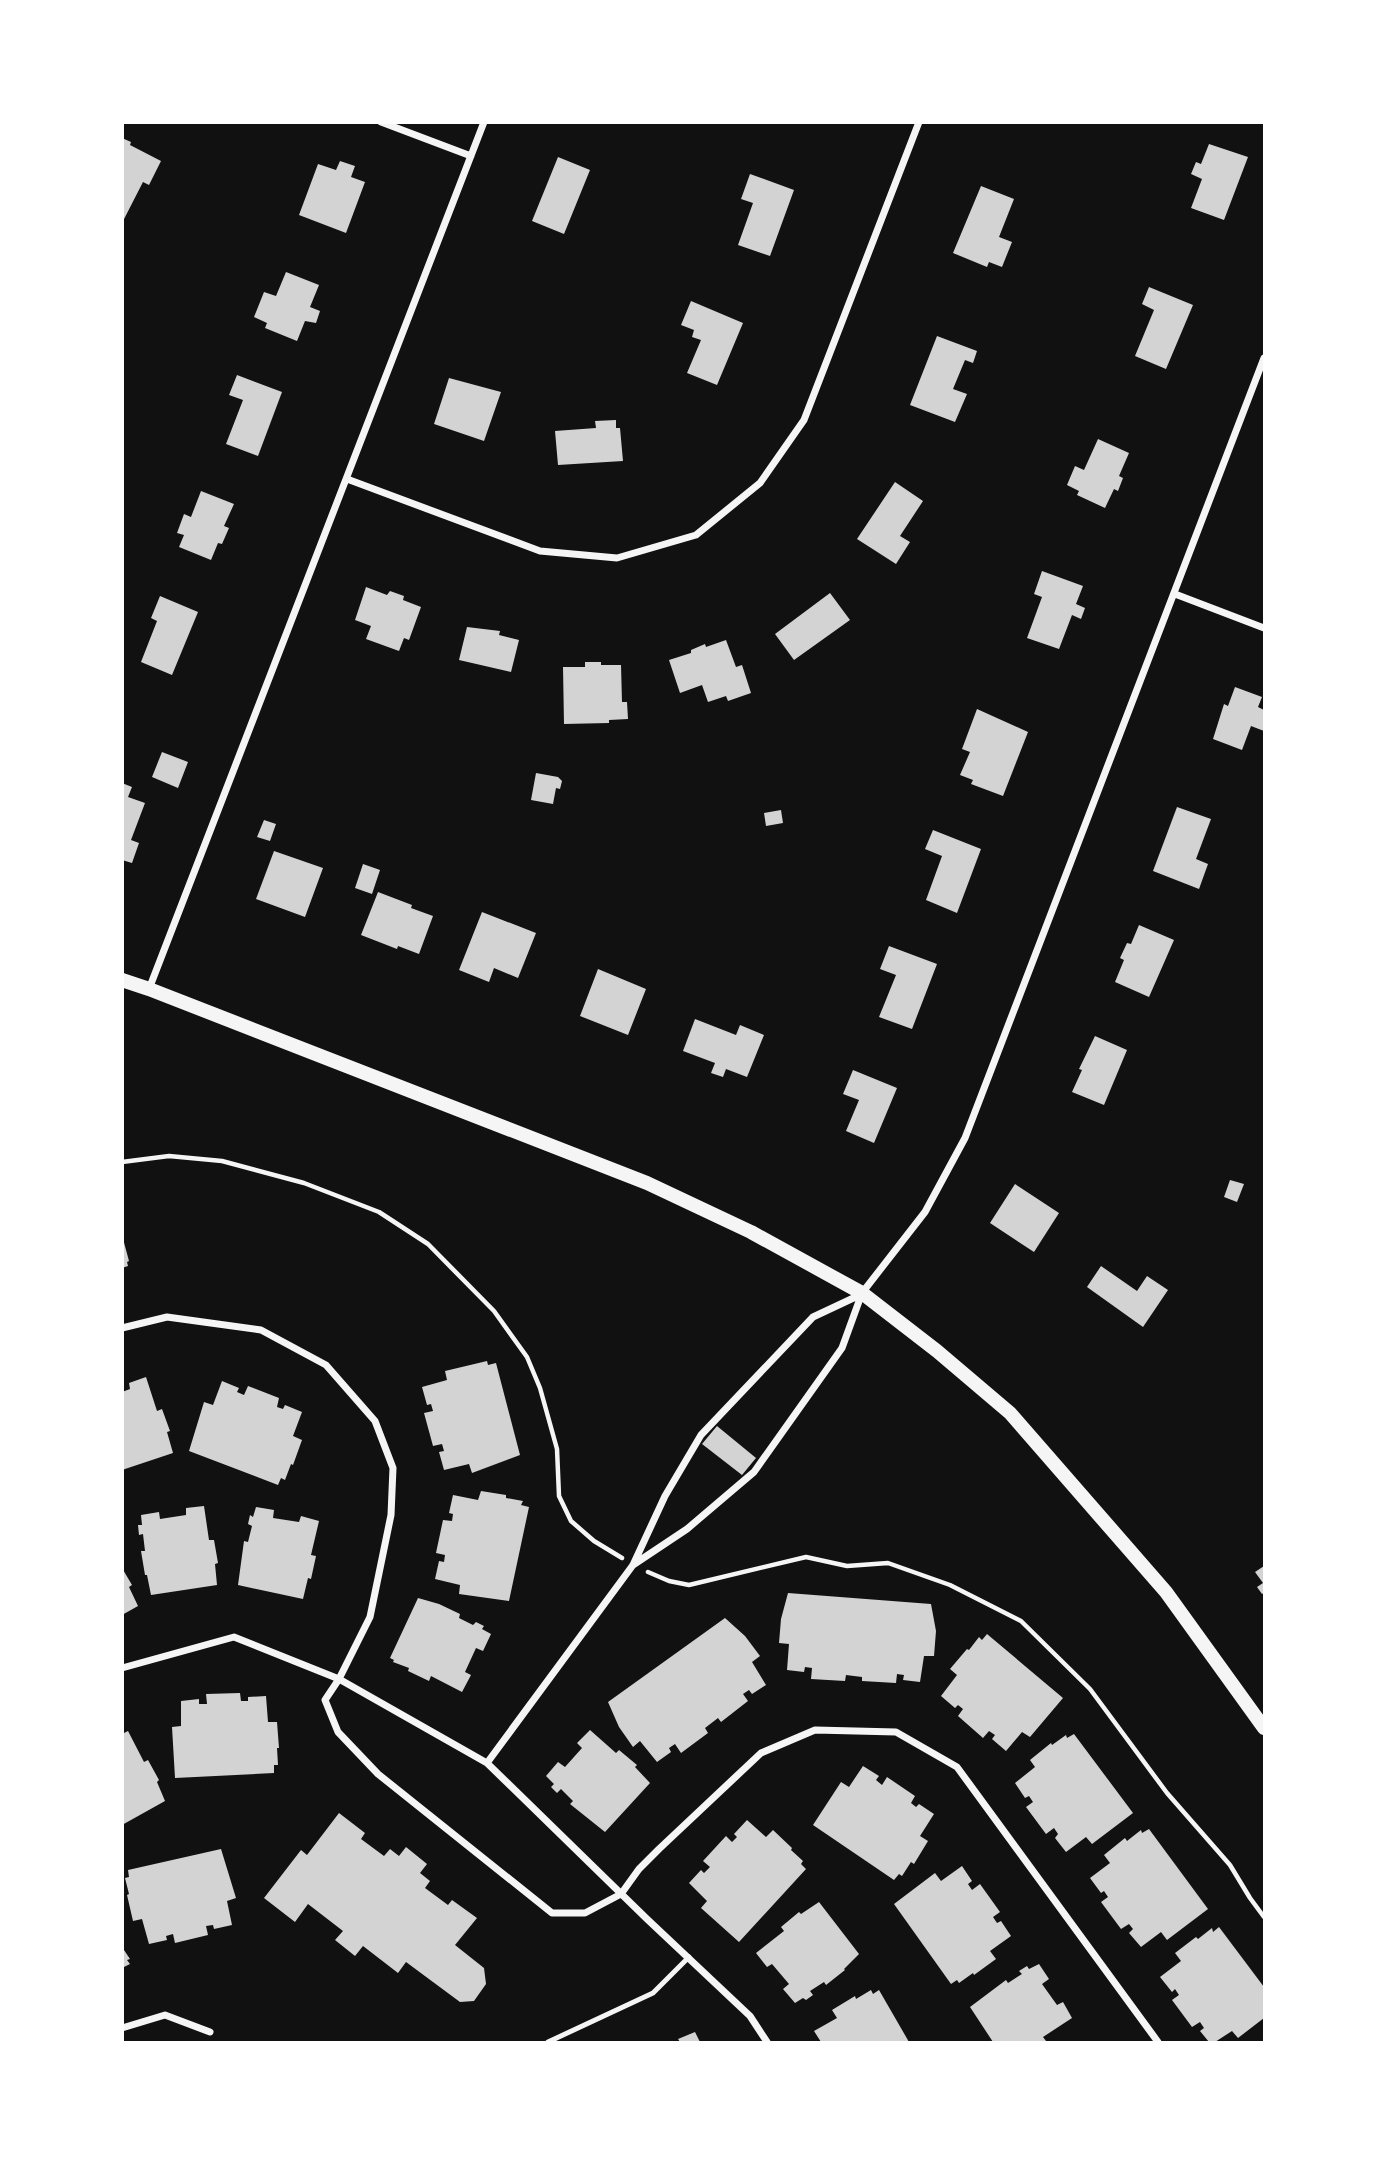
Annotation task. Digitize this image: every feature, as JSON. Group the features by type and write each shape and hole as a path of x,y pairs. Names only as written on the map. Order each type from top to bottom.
{"main road":[{"path":"122,980 647,1183 751,1232 862,1293 937,1351 1010,1413 1166,1592 1265,1728"}],"street":[{"path":"381,122 471,156"},
{"path":"149,989 484,122"},
{"path":"347,479 540,551 617,558 696,535 760,483 804,420 919,122"},
{"path":"633,1565 687,1529 754,1472 842,1348 862,1293 925,1212 965,1139 1265,358"},
{"path":"1175,594 1265,628"},
{"path":"487,1763 633,1565 665,1496 701,1435 813,1317 862,1293"},
{"path":"122,1328 167,1317 261,1330 326,1365 374,1421 393,1468 391,1515 370,1617 325,1700 338,1732 378,1774 552,1913 585,1913 621,1894 659,1849 761,1753 816,1730 895,1732 957,1767 1158,2042"},
{"path":"122,1668 234,1637 339,1678 487,1763 750,2016 767,2042"},
{"path":"122,2028 165,2015 210,2032"}],"lane":[{"path":"548,2042 653,1993 689,1957"}],"path":[{"path":"122,1162 169,1156 222,1161 304,1182 379,1212 428,1244 494,1311 527,1357 540,1388 557,1449 559,1496 571,1521 594,1541 626,1559"},
{"path":"669,1581 689,1585 806,1557 847,1566 888,1563 950,1585 1021,1620 1090,1689 1167,1793 1230,1865 1265,1917"}],"building":[{"path":"122,138 161,161 149,185 143,182 122,223"},
{"path":"1209,144 1248,157 1224,220 1191,208 1202,179 1191,174 1196,162 1201,164"},
{"path":"558,157 590,170 564,234 532,221"},
{"path":"340,161 355,166 351,177 365,182 346,233 299,215 318,164 336,170"},
{"path":"750,174 794,190 770,256 738,245 753,203 741,199"},
{"path":"981,186 1014,199 999,237 1012,242 1002,267 989,262 987,267 953,253"},
{"path":"286,272 319,285 310,307 320,311 316,323 305,321 297,341 265,328 267,323 254,317 264,292 276,296"},
{"path":"1149,287 1193,305 1166,369 1135,356 1154,310 1142,304"},
{"path":"691,301 743,323 717,385 687,373 701,340 692,337 694,330 681,325"},
{"path":"937,336 977,351 973,363 965,360 953,389 967,394 955,422 910,405"},
{"path":"237,375 282,392 258,456 226,444 243,400 229,395"},
{"path":"449,378 501,392 484,441 434,424"},
{"path":"616,420 616,428 620,428 623,461 558,465 555,431 596,428 595,421"},
{"path":"1098,439 1129,453 1119,476 1123,478 1118,491 1114,489 1105,508 1077,495 1079,491 1067,485 1075,466 1084,470"},
{"path":"895,482 923,501 900,536 910,542 896,564 857,539"},
{"path":"201,491 234,504 224,526 229,528 222,544 218,543 211,560 179,547 184,535 177,533 184,514 191,517"},
{"path":"1042,571 1083,586 1076,604 1085,608 1081,619 1072,615 1059,649 1027,638 1042,597 1034,594"},
{"path":"366,587 387,595 390,591 404,596 403,600 421,607 409,640 404,638 399,651 366,639 371,626 355,620"},
{"path":"830,593 850,620 794,660 775,634"},
{"path":"160,596 198,612 172,675 141,662 157,621 151,618"},
{"path":"467,627 500,631 499,635 519,640 511,672 459,660"},
{"path":"726,640 736,667 742,665 751,693 728,701 726,696 708,702 702,685 680,693 669,660 691,653 691,650 705,644 706,647"},
{"path":"585,662 621,665 622,702 627,702 628,719 609,720 609,723 564,724 563,667 585,667"},
{"path":"1235,687 1262,697 1258,707 1264,710 1264,731 1251,726 1242,750 1213,739 1224,704 1228,706"},
{"path":"977,709 1028,732 1003,796 971,784 973,780 960,775 970,752 962,749"},
{"path":"162,752 188,762 178,788 152,777"},
{"path":"536,773 558,777 562,781 560,789 556,788 553,804 531,800"},
{"path":"122,783 132,787 128,797 145,803 131,840 139,843 132,863 122,860"},
{"path":"1177,807 1211,819 1196,859 1208,864 1199,889 1153,871"},
{"path":"781,810 783,823 766,826 764,813"},
{"path":"264,820 276,824 270,841 257,837"},
{"path":"933,830 981,849 957,913 926,900 942,856 925,849"},
{"path":"274,851 323,868 305,917 256,899"},
{"path":"363,864 380,870 372,894 355,888"},
{"path":"378,892 433,916 419,954 361,935"},
{"path":"482,912 536,933 518,978 494,968 489,982 459,970"},
{"path":"1139,925 1174,940 1149,997 1115,982 1124,960 1120,958 1127,943 1131,944"},
{"path":"889,946 937,964 912,1029 879,1017 896,975 880,969"},
{"path":"598,969 646,989 628,1035 580,1016"},
{"path":"695,1019 736,1035 740,1025 764,1035 747,1077 726,1069 723,1077 711,1073 715,1063 683,1051"},
{"path":"1095,1036 1127,1050 1104,1105 1072,1092 1082,1070 1079,1069"},
{"path":"853,1070 897,1088 874,1143 846,1131 859,1100 843,1094"},
{"path":"1230,1180 1244,1184 1237,1202 1224,1197"},
{"path":"1015,1184 1059,1213 1034,1252 990,1223"},
{"path":"122,1235 129,1261 128,1266 122,1268"},
{"path":"1101,1266 1137,1291 1147,1276 1168,1290 1143,1327 1087,1287"},
{"path":"487,1361 488,1365 496,1363 520,1455 472,1473 469,1464 444,1470 439,1452 444,1451 442,1444 433,1446 424,1413 433,1411 431,1404 427,1405 422,1387 447,1380 445,1371"},
{"path":"146,1377 157,1411 162,1409 170,1431 167,1432 173,1453 122,1470 122,1392 130,1389 129,1383"},
{"path":"222,1381 239,1388 237,1392 244,1395 248,1386 279,1398 277,1407 283,1409 285,1405 302,1412 293,1436 302,1440 285,1480 281,1478 278,1485 189,1451 204,1402 213,1405"},
{"path":"717,1426 756,1458 742,1475 702,1444"},
{"path":"481,1491 506,1495 506,1498 523,1501 521,1505 529,1507 509,1601 459,1594 460,1585 435,1579 439,1561 444,1562 445,1555 436,1553 443,1520 452,1521 453,1514 449,1513 453,1495 478,1500"},
{"path":"204,1506 209,1540 214,1540 218,1563 215,1564 217,1585 151,1595 141,1551 145,1551 143,1534 139,1535 141,1515 159,1512 160,1519 186,1515 186,1508"},
{"path":"256,1507 274,1510 273,1518 299,1522 301,1516 319,1521 311,1555 316,1556 303,1599 238,1585 244,1541 248,1542 252,1526 248,1524 250,1515 253,1517"},
{"path":"1264,1566 1264,1593 1262,1594 1257,1587 1263,1583 1255,1572"},
{"path":"122,1568 132,1585 129,1587 138,1606 122,1615"},
{"path":"788,1593 931,1604 936,1631 934,1656 924,1656 920,1682 903,1680 904,1675 897,1674 896,1683 862,1681 862,1677 846,1675 845,1681 811,1679 812,1668 805,1667 804,1672 787,1670 789,1644 779,1643 781,1619"},
{"path":"418,1598 460,1614 459,1618 473,1625 476,1622 484,1626 482,1629 491,1634 483,1651 476,1648 465,1672 471,1675 462,1692 431,1676 429,1681 390,1658"},
{"path":"725,1618 745,1636 760,1656 752,1662 766,1685 752,1694 749,1690 743,1694 748,1701 721,1722 718,1718 705,1728 708,1733 681,1753 675,1744 669,1748 671,1752 657,1762 640,1741 633,1747 619,1727 608,1702"},
{"path":"987,1634 1063,1698 1030,1737 1022,1732 1006,1751 992,1739 995,1735 989,1731 983,1738 958,1716 963,1709 958,1705 955,1708 941,1696 957,1675 950,1669 979,1637 982,1640"},
{"path":"240,1693 241,1701 248,1701 248,1697 266,1696 268,1722 277,1722 278,1765 274,1765 274,1773 175,1778 172,1727 181,1726 181,1701 199,1699 199,1704 207,1704 206,1694"},
{"path":"590,1730 616,1753 619,1750 637,1765 635,1767 650,1783 605,1832 570,1804 573,1801 561,1789 557,1793 551,1787 554,1784 546,1776 558,1762 565,1767 582,1748 577,1743"},
{"path":"128,1731 144,1762 148,1760 159,1780 157,1782 165,1801 122,1825 122,1734"},
{"path":"1074,1734 1133,1813 1092,1844 1086,1837 1066,1852 1055,1838 1058,1834 1054,1828 1046,1834 1026,1807 1033,1802 1029,1796 1025,1798 1015,1783 1035,1767 1030,1760 1051,1743 1052,1745 1066,1735 1067,1738"},
{"path":"863,1766 879,1776 876,1780 882,1785 887,1777 915,1796 911,1803 916,1807 919,1804 934,1814 920,1836 928,1841 914,1864 911,1862 902,1876 899,1874 894,1880 813,1825 841,1782 849,1787"},
{"path":"339,1813 365,1833 361,1839 384,1856 390,1849 399,1856 406,1847 427,1864 420,1873 430,1881 425,1888 448,1905 452,1900 477,1918 455,1945 484,1968 486,1984 474,2001 460,2002 406,1962 398,1973 363,1946 355,1956 335,1940 343,1931 308,1904 295,1922 264,1898 301,1850 307,1855"},
{"path":"747,1820 766,1837 773,1830 803,1861 801,1864 806,1869 739,1942 701,1908 707,1901 689,1883 701,1870 704,1873 710,1867 703,1861 726,1836 732,1842 737,1837 734,1834"},
{"path":"1149,1829 1208,1909 1167,1940 1161,1932 1141,1947 1129,1933 1133,1929 1129,1924 1121,1929 1101,1902 1108,1897 1104,1891 1101,1893 1090,1878 1110,1863 1104,1855 1125,1838 1127,1841 1141,1830 1142,1833"},
{"path":"221,1849 236,1898 227,1901 232,1925 214,1929 213,1925 206,1926 208,1935 175,1943 173,1934 166,1936 167,1940 149,1944 142,1919 133,1921 125,1878 129,1877 128,1870"},
{"path":"962,1866 972,1881 968,1884 972,1890 980,1884 1000,1912 993,1917 997,1923 1001,1921 1011,1936 990,1951 996,1959 974,1975 973,1973 959,1983 957,1980 951,1984 894,1904 935,1873 941,1881"},
{"path":"819,1902 859,1954 826,1985 824,1982 810,1991 813,1995 795,2003 783,1989 789,1984 772,1964 767,1967 756,1953 784,1931 781,1927 799,1912 801,1914"},
{"path":"1219,1927 1264,1987 1264,2018 1238,2038 1232,2031 1215,2042 1209,2042 1200,2031 1204,2028 1200,2022 1192,2027 1172,2000 1179,1995 1175,1989 1172,1992 1160,1977 1181,1961 1175,1953 1196,1937 1198,1939 1212,1928 1213,1932"},
{"path":"122,1947 130,1959 127,1960 130,1964 122,1968"},
{"path":"1039,1964 1049,1979 1042,1984 1057,2005 1063,2002 1072,2018 1043,2037 1046,2041 1043,2042 993,2042 970,2007 1006,1980 1008,1983 1022,1974 1019,1971 1027,1966 1029,1969"},
{"path":"871,1990 873,1994 879,1990 909,2042 821,2042 814,2031 837,2018 832,2010"},
{"path":"695,2032 700,2042 680,2042 678,2039"}]}
